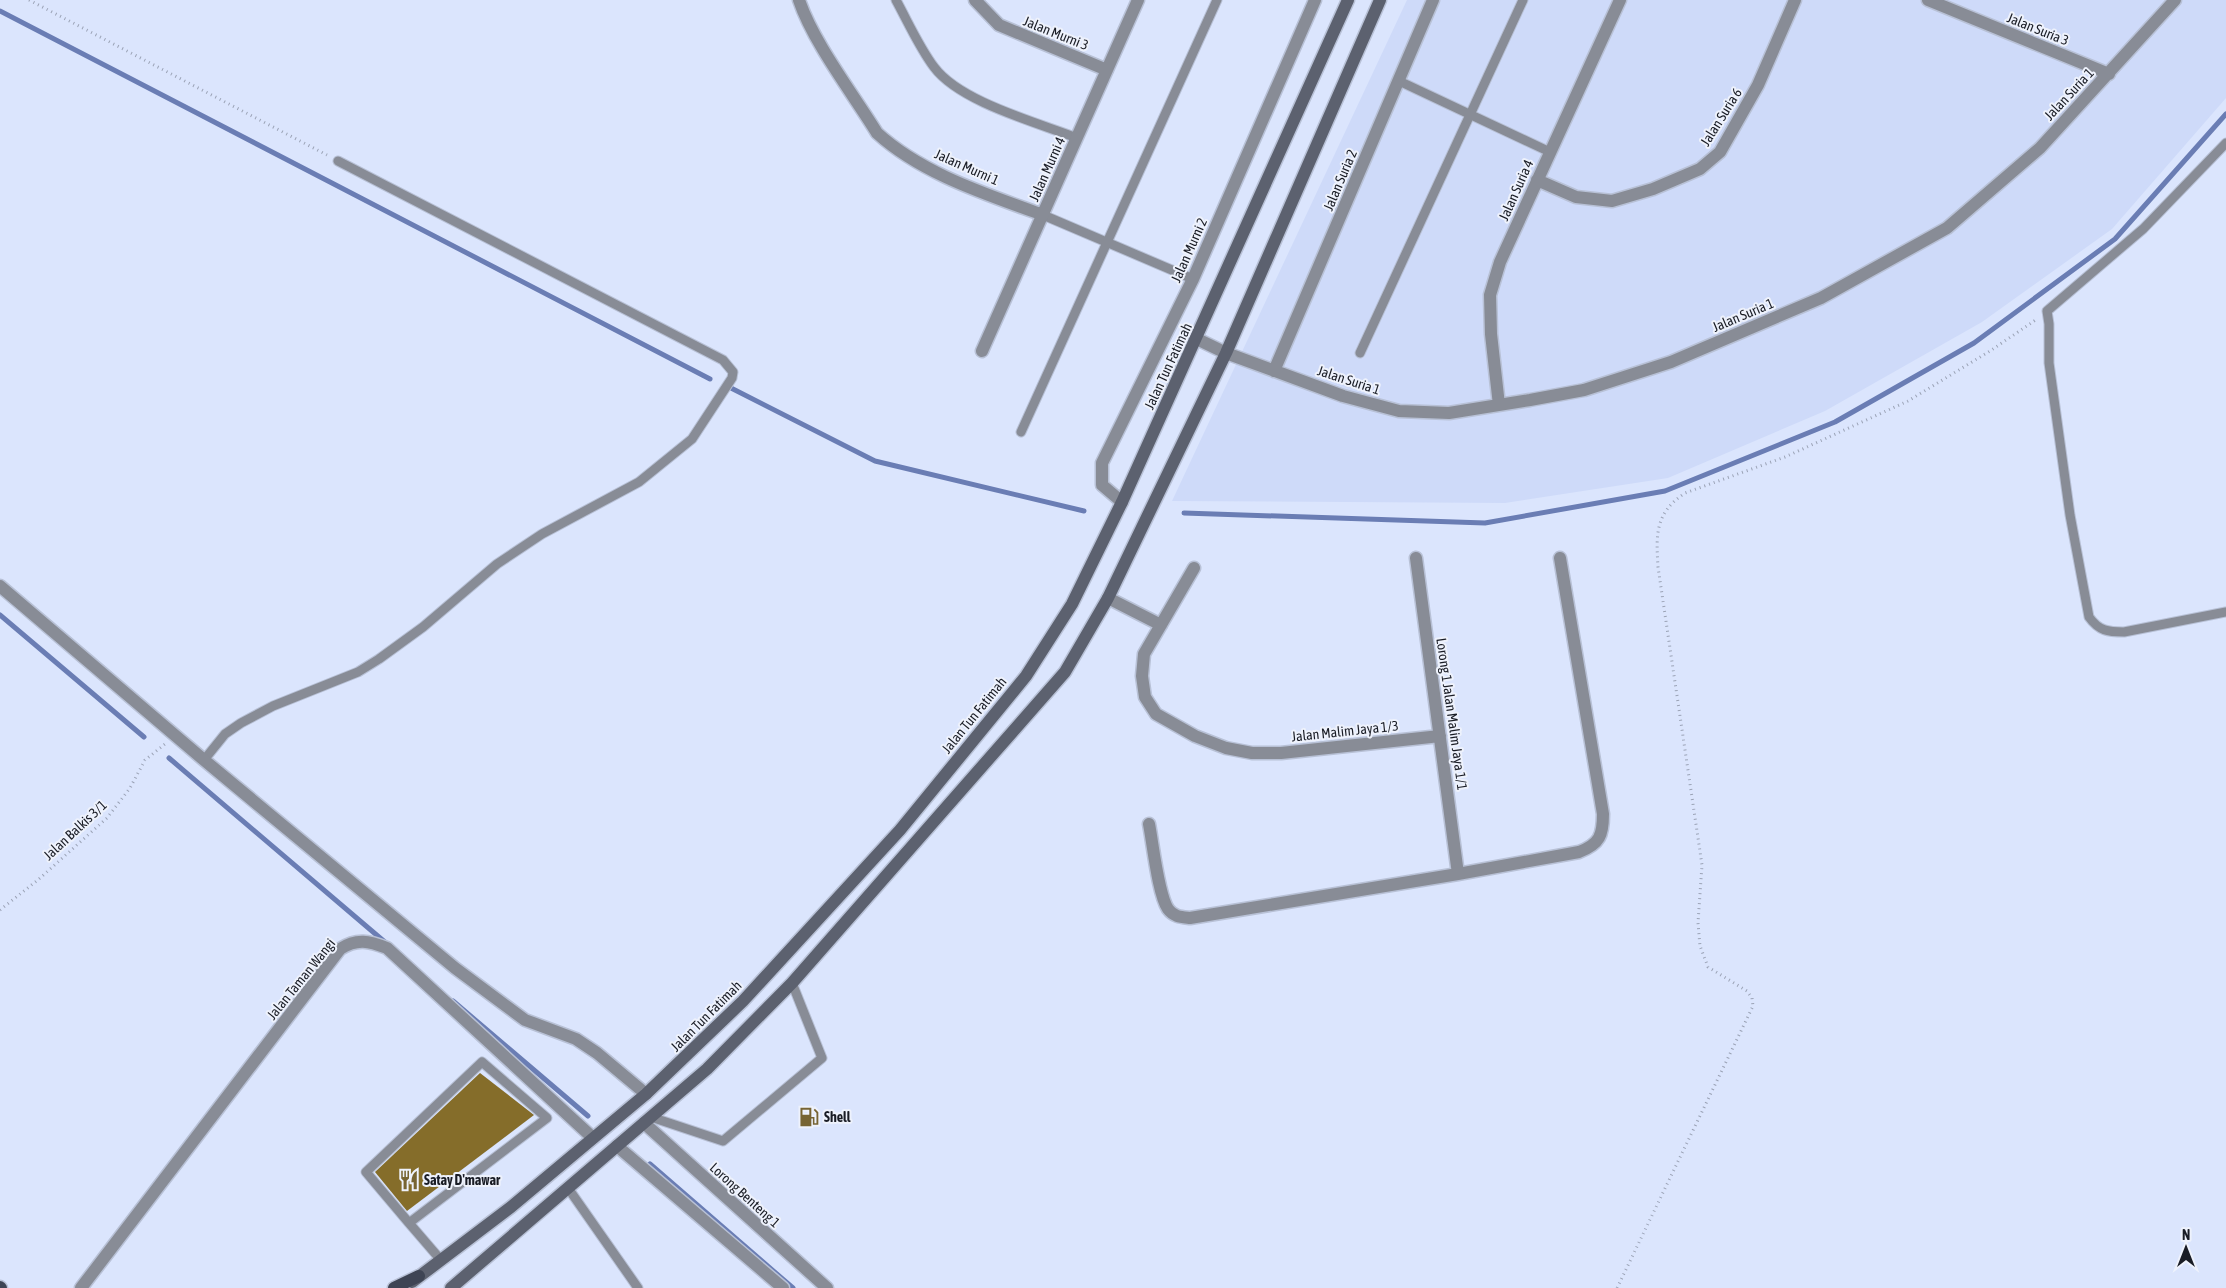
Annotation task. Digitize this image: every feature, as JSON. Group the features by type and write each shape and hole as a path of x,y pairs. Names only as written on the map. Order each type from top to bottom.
{"main road":[{"name":"Jalan Tun Fatimah","path":"404,1288 511,1206 646,1094 743,1001 900,830 1026,676 1072,604 1122,502 1348,0"},
{"path":"451,1288 707,1069 792,983 1048,694 1065,672 1108,598 1226,353 1380,0"},
{"path":"394,1288 419,1276"}],"street":[{"name":"Jalan Murni 1","path":"799,0 804,14 832,62 877,133 890,145 967,186 1043,214"},
{"name":"Jalan Murni 3","path":"975,0 998,25 1107,70"},
{"name":"Jalan Murni 4","path":"982,351 1138,0"},
{"name":"Jalan Murni 2","path":"1122,502 1102,485 1102,463 1193,279 1315,0"},
{"name":"Jalan Suria 2","path":"1274,371 1433,0"},
{"name":"Jalan Suria 4","path":"1499,405 1491,334 1490,295 1500,262 1620,0"},
{"name":"Jalan Suria 6","path":"1537,180 1576,197 1612,201 1653,189 1700,169 1720,152 1758,86 1795,0"},
{"name":"Jalan Suria 3","path":"1928,0 2109,74"},
{"name":"Jalan Suria 1","path":"1197,339 1226,353 1343,396 1399,411 1449,412 1584,390 1663,364 1821,298 1947,228 2040,148 2175,0"},
{"name":"Lorong 1 Jalan Malim Jaya 1/1","path":"1416,558 1458,874"},
{"path":"1149,824 1164,898 1169,910 1178,917 1190,918 1458,874 1579,852 1591,847 1599,838 1603,827 1603,814 1560,558"},
{"name":"Jalan Malim Jaya 1/3","path":"1194,568 1144,654 1142,676 1145,697 1156,714 1195,736 1226,748 1252,753 1281,753 1440,736"},
{"path":"0,586 175,736 463,973 525,1020 576,1040 596,1053 646,1094"},
{"path":"1108,598 1161,625"},
{"name":"Jalan Taman Wangi","path":"81,1288 340,949 353,941 370,941 387,948 593,1138"},
{"name":"Lorong Benteng 1","path":"647,1120 827,1288"},
{"path":"617,1146 783,1288"}],"lane":[{"path":"896,0 934,67 953,86 974,98 1077,138"},
{"path":"1021,432 1106,241 1217,0"},
{"path":"1360,353 1523,0"},
{"path":"1399,80 1550,152"},
{"path":"2226,143 2143,228 2047,311 2049,363 2070,515 2089,617 2096,627 2108,632 2124,632 2226,612"},
{"path":"204,760 224,734 241,723 273,706 358,672 379,660 423,627 497,564 542,534 639,482 692,439 732,378 733,372 723,360 338,161"},
{"name":"Jalan Murni 1","path":"1043,214 1193,279"},
{"path":"647,1120 723,1141 822,1058 792,983"},
{"path":"409,1223 547,1118 482,1062 366,1172 409,1223 440,1259"},
{"path":"568,1188 638,1288"}],"path":[{"path":"29,0 338,161"},
{"path":"1617,1288 1753,1006 1752,998 1747,991 1708,967 1700,946 1698,923 1702,865 1658,567 1657,531 1661,518 1675,500 1685,493 1785,457 1908,401 1990,351 2047,311"},
{"name":"Jalan Balkis 3/1","path":"0,910 39,879 107,818 130,788 145,760 175,736"}],"shaded area":[{"path":"1407,0 2226,0 2226,98 2112,229 1982,322 1825,411 1668,478 1505,503 1172,501"}],"building":[{"path":"480,1073 534,1115 407,1211 375,1172"}],"waterway":[{"path":"0,11 710,379"},
{"path":"1184,513 1485,523 1665,491 1835,422 1974,343 2115,239 2226,114"},
{"path":"731,388 875,461 1084,511"},
{"path":"0,615 144,737"},
{"path":"169,758 386,943"},
{"path":"453,1001 588,1116"},
{"path":"650,1164 793,1288"}],"place":[{"name":"Shell","path":"809,1117"},
{"name":"Satay D'mawar","path":"409,1180"}]}
